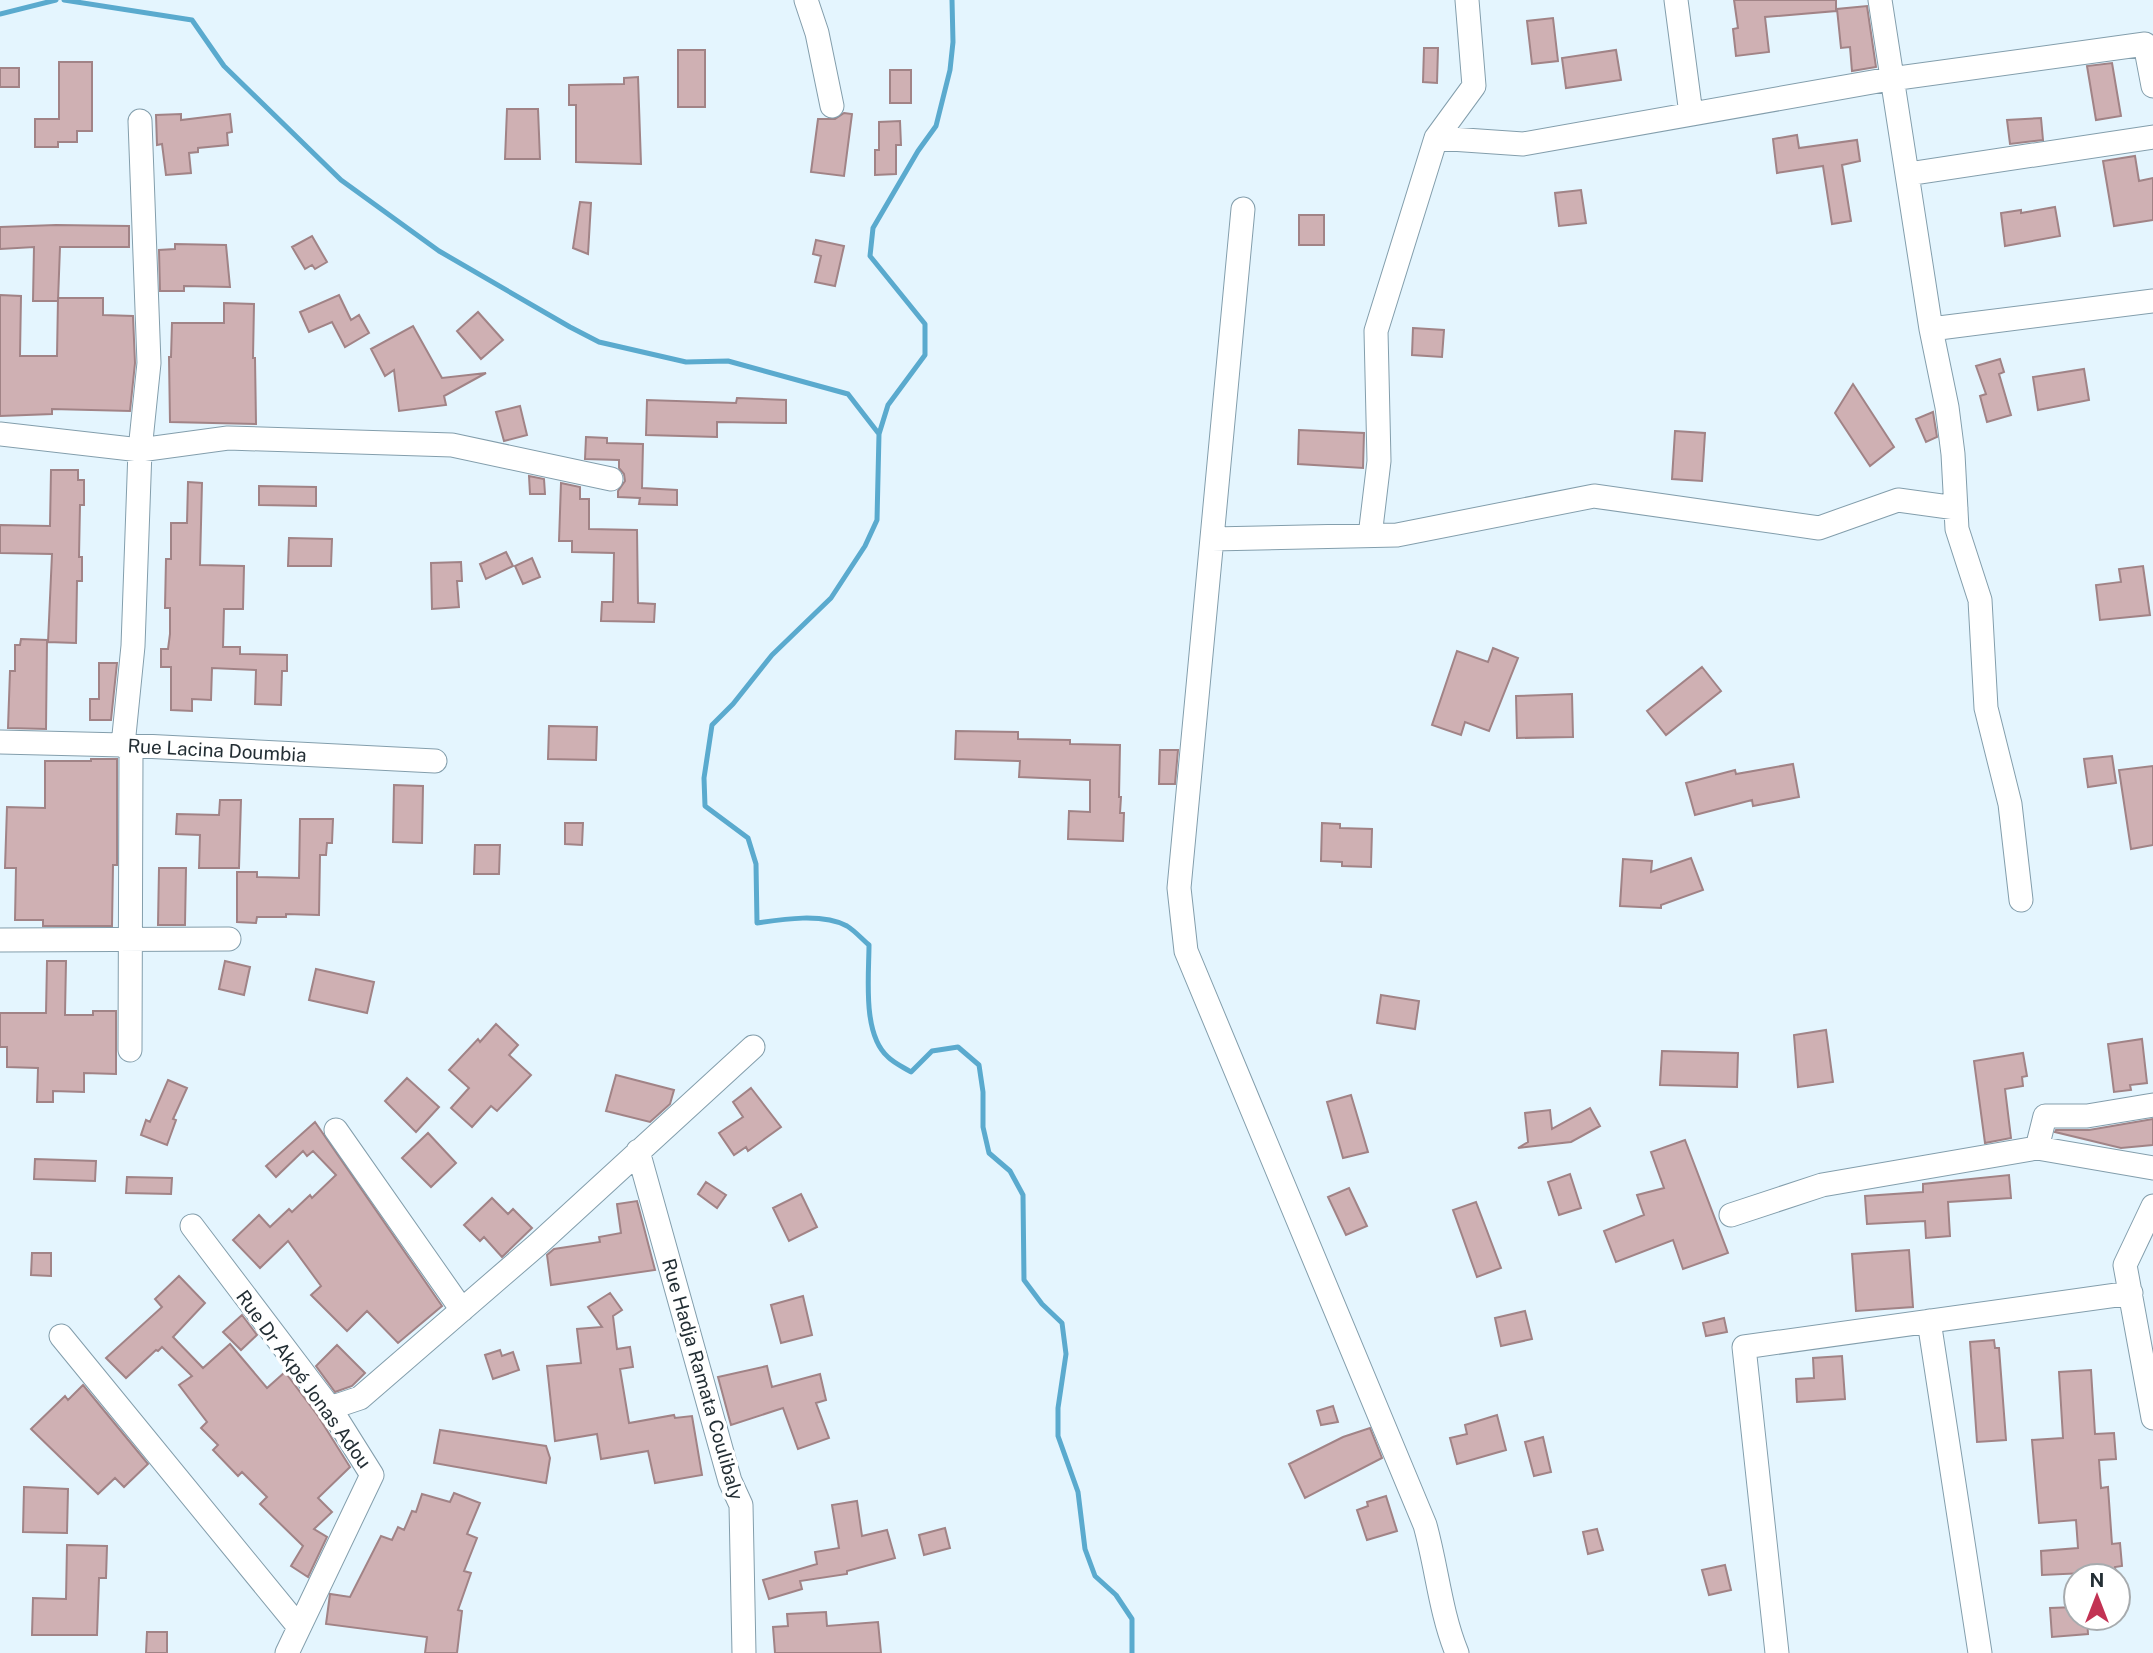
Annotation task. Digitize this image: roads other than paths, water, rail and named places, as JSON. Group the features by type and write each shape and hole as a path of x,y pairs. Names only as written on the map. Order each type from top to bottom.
{"street":[{"path":"806,0 817,33 832,106"},
{"path":"1370,536 1379,461 1376,331 1436,138 1474,86 1467,0"},
{"path":"1676,0 1691,114"},
{"path":"1880,0 1931,329 1954,454 1957,529 1980,600 1986,708 2010,804 2021,900"},
{"path":"1436,138 1522,144 1893,79 2145,44 2153,86"},
{"path":"130,1050 131,752 123,745 133,646 140,450 149,363 140,121"},
{"path":"1908,174 2153,137"},
{"path":"1243,209 1179,888 1186,951 1425,1525 1433,1552 1440,1598 1457,1653"},
{"path":"1931,329 2153,301"},
{"path":"0,434 140,450 228,438 452,444 611,478"},
{"path":"1212,540 1397,535 1594,496 1819,528 1898,500 1956,508"},
{"name":"Rue Lacina Doumbia","path":"0,742 123,745 435,761"},
{"path":"0,940 229,939"},
{"path":"330,1408 360,1398 537,1245 753,1047"},
{"path":"2037,1148 2045,1116 2087,1116 2153,1105"},
{"path":"336,1130 462,1310"},
{"path":"1731,1215 1822,1185 2037,1148 2153,1168"},
{"name":"Rue Hadja Ramata Coulibaly","path":"638,1151 730,1481 741,1505 744,1653"},
{"path":"2153,1206 2125,1265 2153,1418"},
{"name":"Rue Dr Akpé Jonas Adou","path":"192,1226 330,1408 372,1475 287,1653"},
{"path":"1777,1653 1744,1347 2131,1293"},
{"path":"1929,1321 1980,1653"},
{"path":"61,1336 299,1628"}],"waterway":[{"path":"0,14 56,0"},
{"path":"64,0 192,20 224,66 341,180 439,251 570,327 599,342 686,362 728,361 848,394 879,434"},
{"path":"952,0 953,42 950,70 936,126 918,151 873,228 870,256 925,324 925,355 888,405 879,434 877,520 865,546 831,598 772,655 733,704 712,725 704,778 705,806 748,838 756,864 757,923 803,918 826,919 847,926 869,945 868,988 871,1020 874,1034 888,1057 911,1072 932,1051 958,1047 979,1065 983,1092 983,1127 989,1153 1010,1171 1023,1195 1024,1280 1042,1304 1062,1323 1066,1354 1058,1408 1058,1436 1078,1492 1085,1549 1095,1576 1116,1595 1132,1619 1132,1653"}]}
